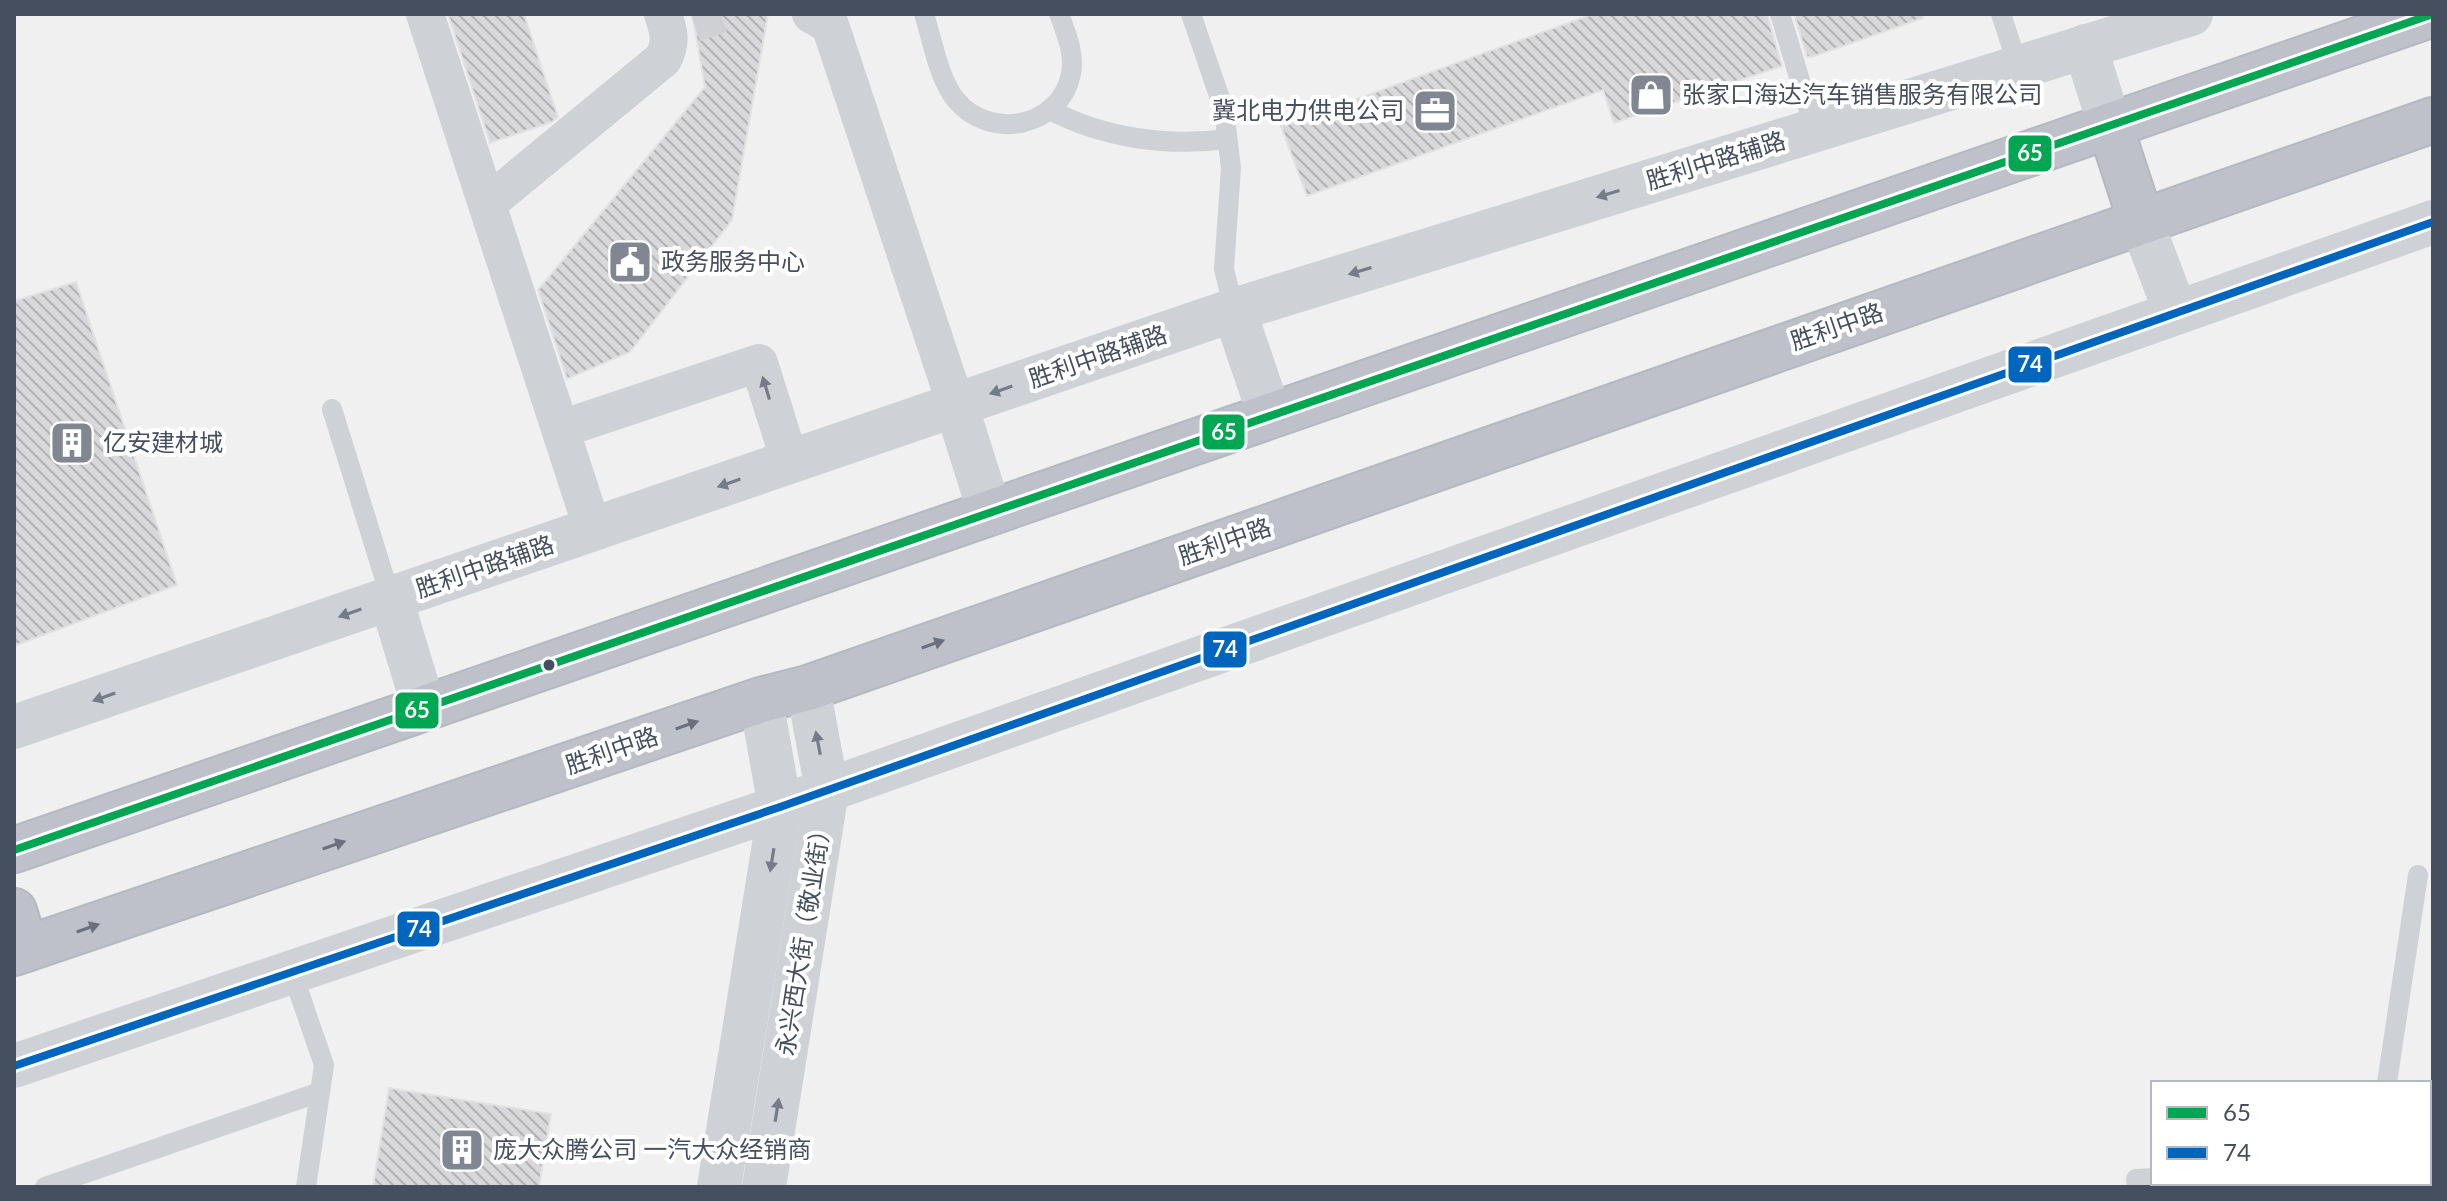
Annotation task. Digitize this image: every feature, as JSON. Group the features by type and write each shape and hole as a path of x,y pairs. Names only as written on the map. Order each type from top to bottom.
{"highway":[{"path":"14,850 2433,14"},
{"name":"胜利中路","path":"18,938 761,700 808,688 2433,120"},
{"path":"2110,126 2141,221"}],"main road":[{"name":"胜利中路辅路","path":"14,727 1234,310 2187,15"},
{"path":"2085,46 2110,126"},
{"path":"2141,221 2176,313"},
{"path":"14,1066 780,807 2433,222"},
{"path":"1234,310 1270,416"},
{"path":"956,405 990,513"},
{"path":"391,599 424,708"},
{"name":"永兴西大街（敬业街）","path":"764,1187 827,790 808,688"},
{"name":"永兴西大街（敬业街）","path":"719,1187 780,807 761,700"}],"street":[{"path":"425,14 593,530"},
{"path":"811,14 830,25 956,405"},
{"path":"487,204 663,59 675,23"},
{"path":"561,429 759,363 790,462"}],"lane":[{"path":"924,14 955,99 970,114 989,123 1011,126 1032,121 1050,110 1063,94 1071,74 1072,53 1059,14"},
{"path":"1191,14 1224,110 1231,168 1224,269 1234,310"},
{"path":"1780,14 1815,130"},
{"path":"2001,14 2018,66"},
{"path":"1050,110 1077,124 1120,135 1199,143 1227,139"},
{"path":"332,409 391,599"},
{"path":"2387,1081 2418,875"},
{"path":"292,972 324,1065 306,1187"},
{"path":"45,1187 320,1092"},
{"path":"2137,1187 2136,1179 2151,1178"}],"building":[{"path":"448,14 524,14 558,117 552,122 490,143"},
{"name":"政务服务中心","path":"692,14 768,14 732,220 630,352 567,379 538,290 705,87"},
{"path":"1593,14 1767,14 1782,66 1614,123 1603,90 1307,196 1281,126"},
{"path":"1794,14 1922,14 1923,18 1807,57"},
{"name":"亿安建材城","path":"76,282 177,585 14,646 14,301"},
{"name":"庞大众腾公司 一汽大众经销商","path":"389,1088 551,1114 539,1187 373,1187"}],"tunnel":[{"path":"694,23 721,14"}],"transit line":[{"name":"65","path":"14,850 2433,14"},
{"name":"74","path":"14,1066 780,807 2433,222"}],"place":[{"name":"张家口海达汽车销售服务有限公司","path":"1651,95"},
{"name":"冀北电力供电公司","path":"1435,111"},
{"name":"政务服务中心","path":"630,262"},
{"name":"亿安建材城","path":"72,443"},
{"name":"庞大众腾公司 一汽大众经销商","path":"462,1150"}]}
